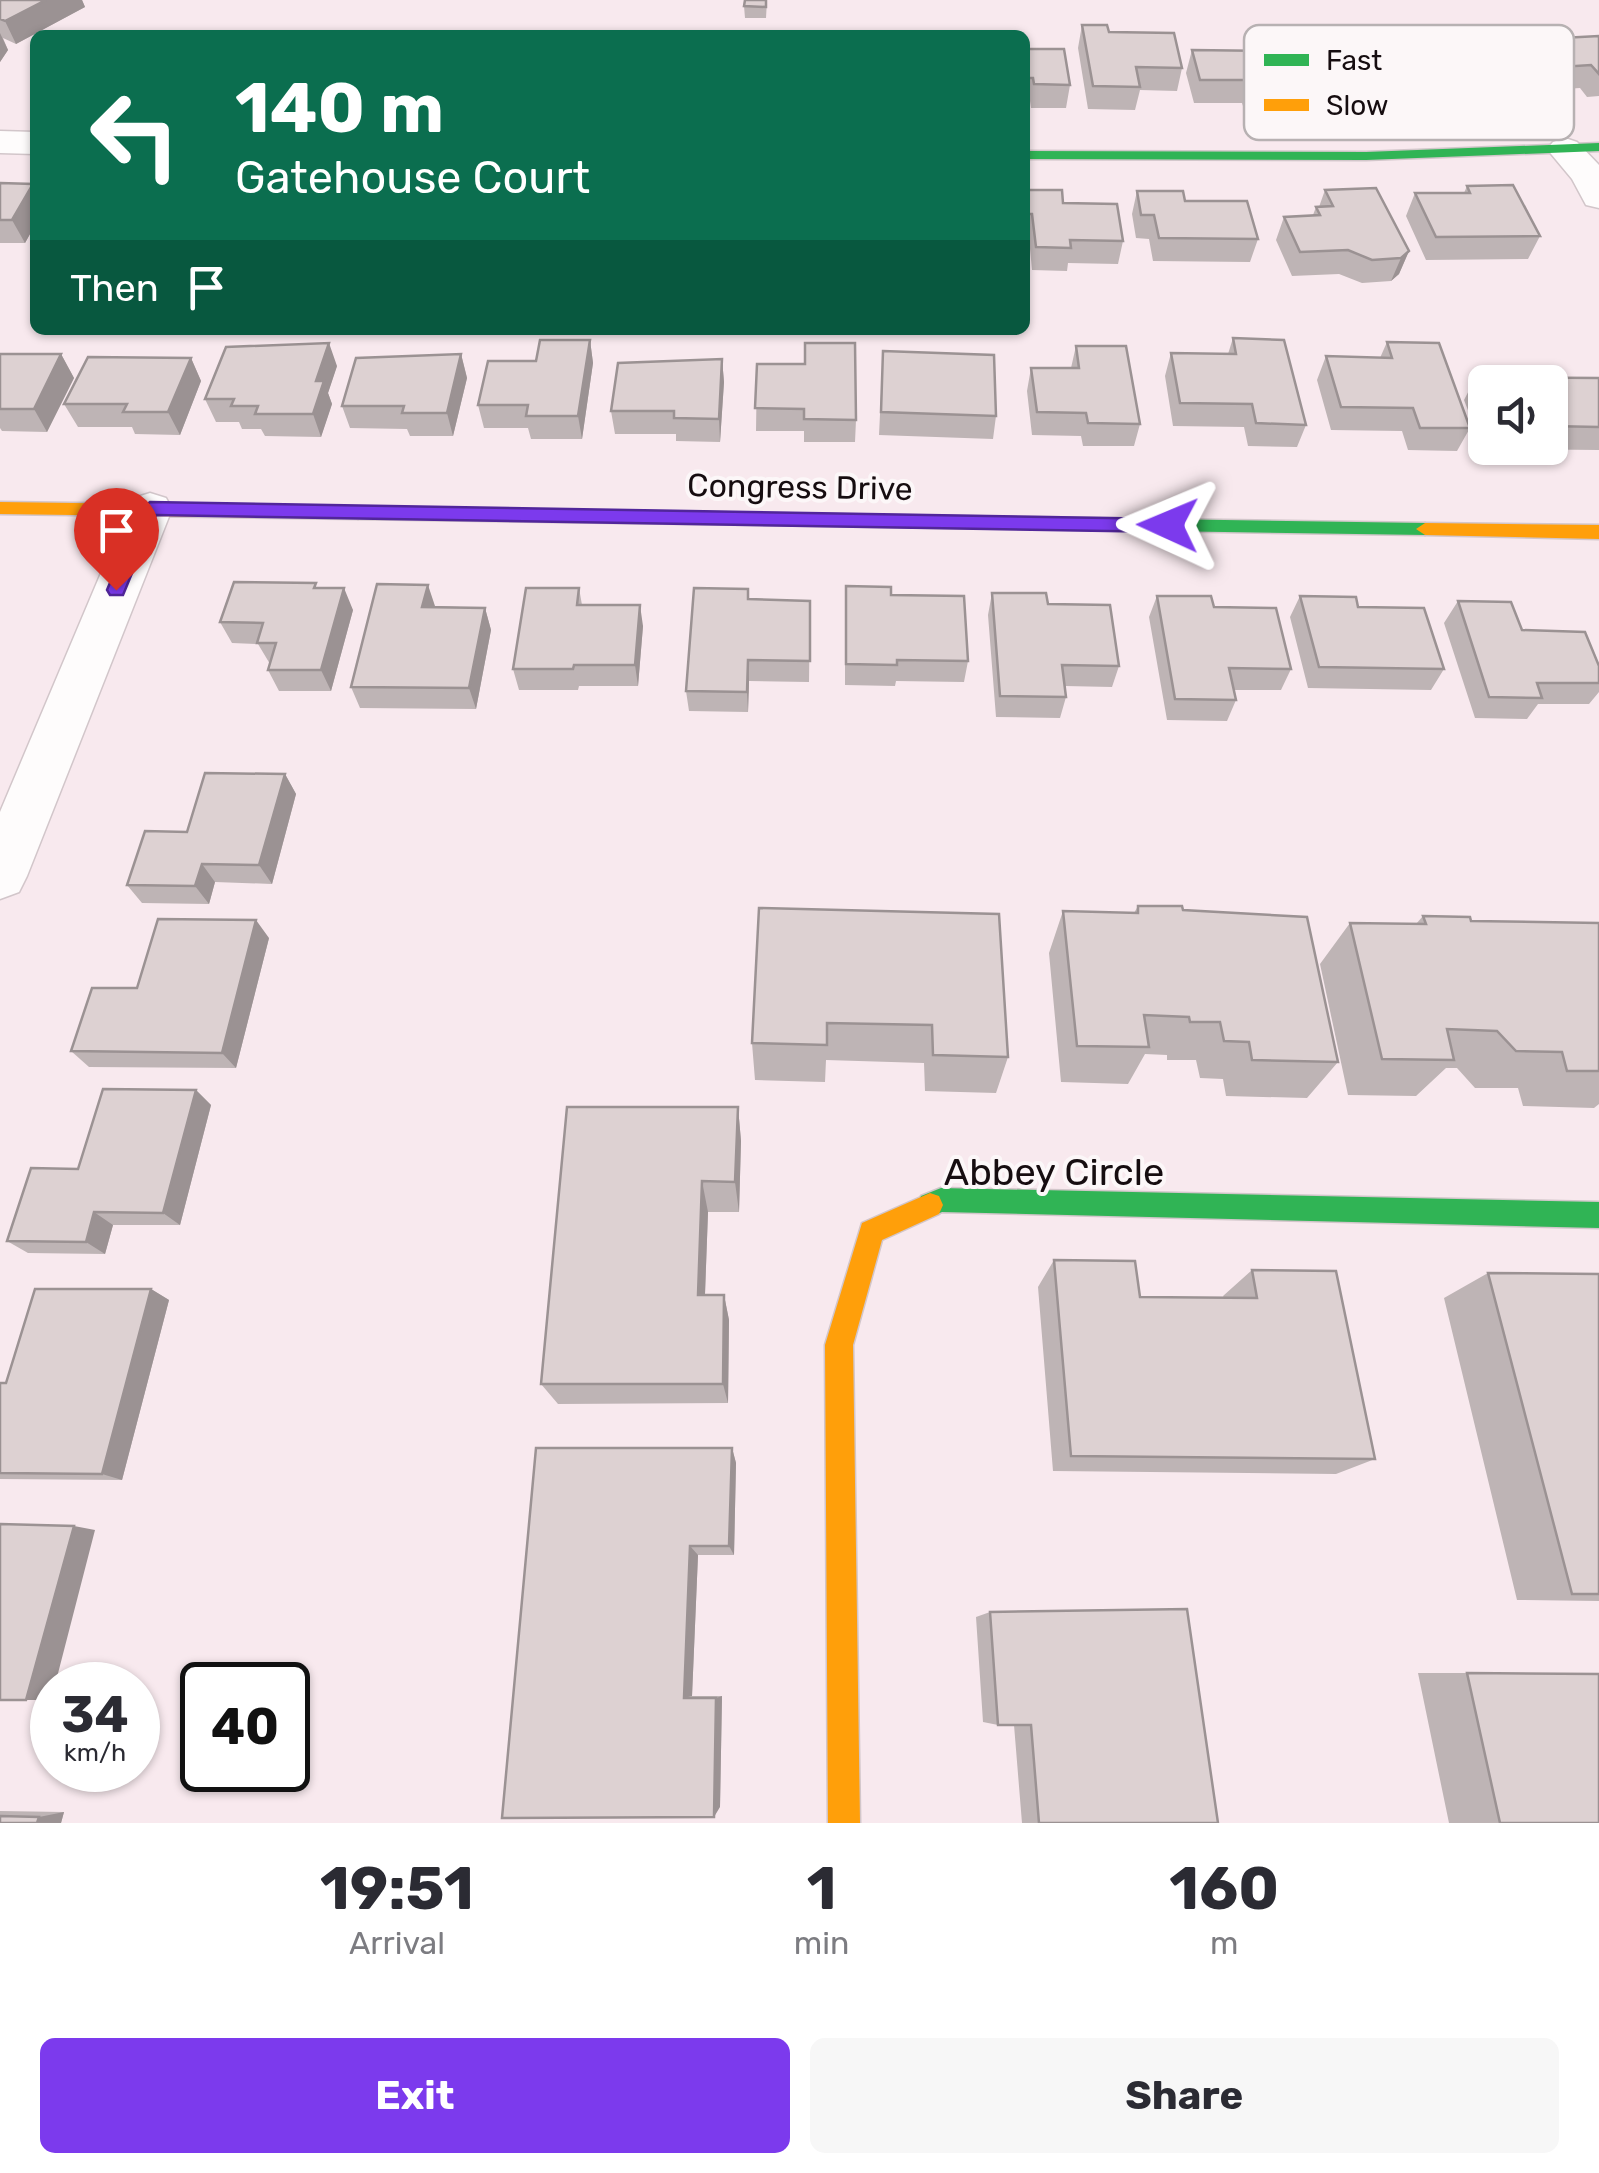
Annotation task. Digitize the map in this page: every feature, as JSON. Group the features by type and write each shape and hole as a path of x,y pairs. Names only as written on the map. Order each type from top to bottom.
{"street":[{"path":"0,142 30,143"},
{"path":"1030,155 1366,156 1582,148 1588,176 1599,197"},
{"name":"Congress Drive","path":"0,508 1599,532"},
{"path":"0,876 150,509"},
{"name":"Abbey Circle","path":"844,1823 838,1345 872,1232 942,1200 1599,1216"}],"building":[{"path":"0,0 46,0 5,21 0,19"},
{"path":"745,0 766,0 766,7 744,6"},
{"path":"1082,25 1107,25 1109,32 1174,33 1182,68 1136,67 1140,87 1093,86"},
{"path":"1599,36 1599,74 1591,65 1574,66 1574,37"},
{"path":"1030,49 1064,49 1070,85 1034,84"},
{"path":"1192,50 1244,51 1244,80 1200,80"},
{"path":"0,183 30,184 12,220 0,220"},
{"path":"1513,185 1540,236 1436,237 1415,193 1470,193 1467,186"},
{"path":"1376,188 1409,251 1401,258 1372,260 1348,250 1300,252 1284,217 1320,215 1316,207 1333,206 1325,190"},
{"path":"1030,190 1062,190 1063,203 1117,204 1123,241 1070,240 1071,248 1036,247"},
{"path":"1137,191 1183,191 1185,201 1247,201 1258,239 1159,238 1154,215 1141,215"},
{"path":"1233,338 1284,340 1306,425 1256,423 1252,404 1180,403 1171,353 1236,354"},
{"path":"540,340 590,340 578,416 526,416 528,405 478,405 488,361 536,361"},
{"path":"1387,342 1439,343 1468,428 1420,428 1413,408 1341,407 1326,356 1392,358"},
{"path":"329,343 316,381 324,381 313,414 255,414 258,406 231,406 234,399 205,399 226,347"},
{"path":"805,343 855,343 856,420 804,419 804,409 755,408 757,364 805,364"},
{"path":"1076,346 1126,346 1140,424 1088,423 1086,413 1037,412 1031,368 1079,368"},
{"path":"883,351 994,355 996,416 881,412"},
{"path":"0,354 61,354 34,409 0,409"},
{"path":"461,354 447,413 402,413 404,406 342,406 356,358"},
{"path":"88,357 191,358 168,412 123,412 127,404 64,404"},
{"path":"722,359 719,419 674,418 674,411 611,411 618,363"},
{"path":"1568,378 1599,378 1599,427 1568,426"},
{"path":"234,582 316,583 314,588 344,588 321,670 268,670 276,643 257,643 263,623 220,622"},
{"path":"377,584 428,585 422,607 485,608 469,688 351,687"},
{"path":"846,586 891,587 891,595 964,596 968,661 846,664"},
{"path":"526,588 579,588 577,605 640,605 635,665 513,669"},
{"path":"694,588 748,589 748,599 810,601 810,661 748,660 747,692 686,691"},
{"path":"992,593 1046,593 1048,604 1110,605 1119,666 1062,665 1066,697 1000,696"},
{"path":"1157,596 1211,596 1214,607 1276,608 1291,669 1229,668 1236,700 1175,699"},
{"path":"1300,596 1356,597 1358,607 1424,608 1444,669 1319,667"},
{"path":"1458,601 1511,602 1522,630 1585,632 1599,666 1599,683 1537,683 1542,698 1489,697"},
{"path":"205,773 285,774 259,865 202,864 195,886 127,885 145,831 187,832"},
{"path":"1138,906 1307,917 1338,1062 1252,1060 1249,1042 1224,1041 1220,1022 1190,1022 1189,1017 1144,1015 1149,1047 1077,1046 1063,911 1138,913"},
{"path":"759,908 999,914 1008,1057 933,1055 932,1025 827,1023 827,1045 752,1043"},
{"path":"1423,916 1470,917 1471,921 1599,923 1599,1071 1567,1071 1562,1052 1516,1051 1497,1031 1447,1029 1454,1060 1382,1059 1350,923 1426,924"},
{"path":"158,919 256,920 222,1053 71,1051 92,988 137,988"},
{"path":"103,1089 196,1090 163,1213 94,1212 86,1242 7,1241 31,1168 78,1169"},
{"path":"567,1107 738,1107 735,1182 702,1181 698,1295 724,1295 723,1384 541,1384"},
{"path":"1054,1260 1135,1261 1140,1297 1257,1298 1252,1270 1336,1271 1375,1459 1071,1456"},
{"path":"1488,1273 1599,1274 1599,1594 1572,1594"},
{"path":"35,1289 151,1289 102,1474 0,1473 0,1383 6,1383"},
{"path":"536,1448 732,1448 729,1546 690,1546 684,1698 716,1698 714,1817 502,1818"},
{"path":"0,1524 74,1526 36,1662 30,1662 26,1700 0,1700"},
{"path":"1187,1609 1218,1823 1039,1823 1031,1725 998,1725 990,1612"},
{"path":"1467,1673 1599,1674 1599,1823 1500,1823"},
{"path":"0,1816 39,1817 37,1823 0,1823"}],"traffic: fast":[{"path":"1030,155 1366,156 1599,147"},
{"path":"358,513 1425,529"},
{"path":"930,1205 941,1200 1599,1215"}],"traffic: slow":[{"path":"0,508 358,513"},
{"path":"1425,529 1599,532"},
{"path":"844,1823 839,1345 871,1232 930,1205"}],"route":[{"path":"116,590 150,509 1168,525"}]}
